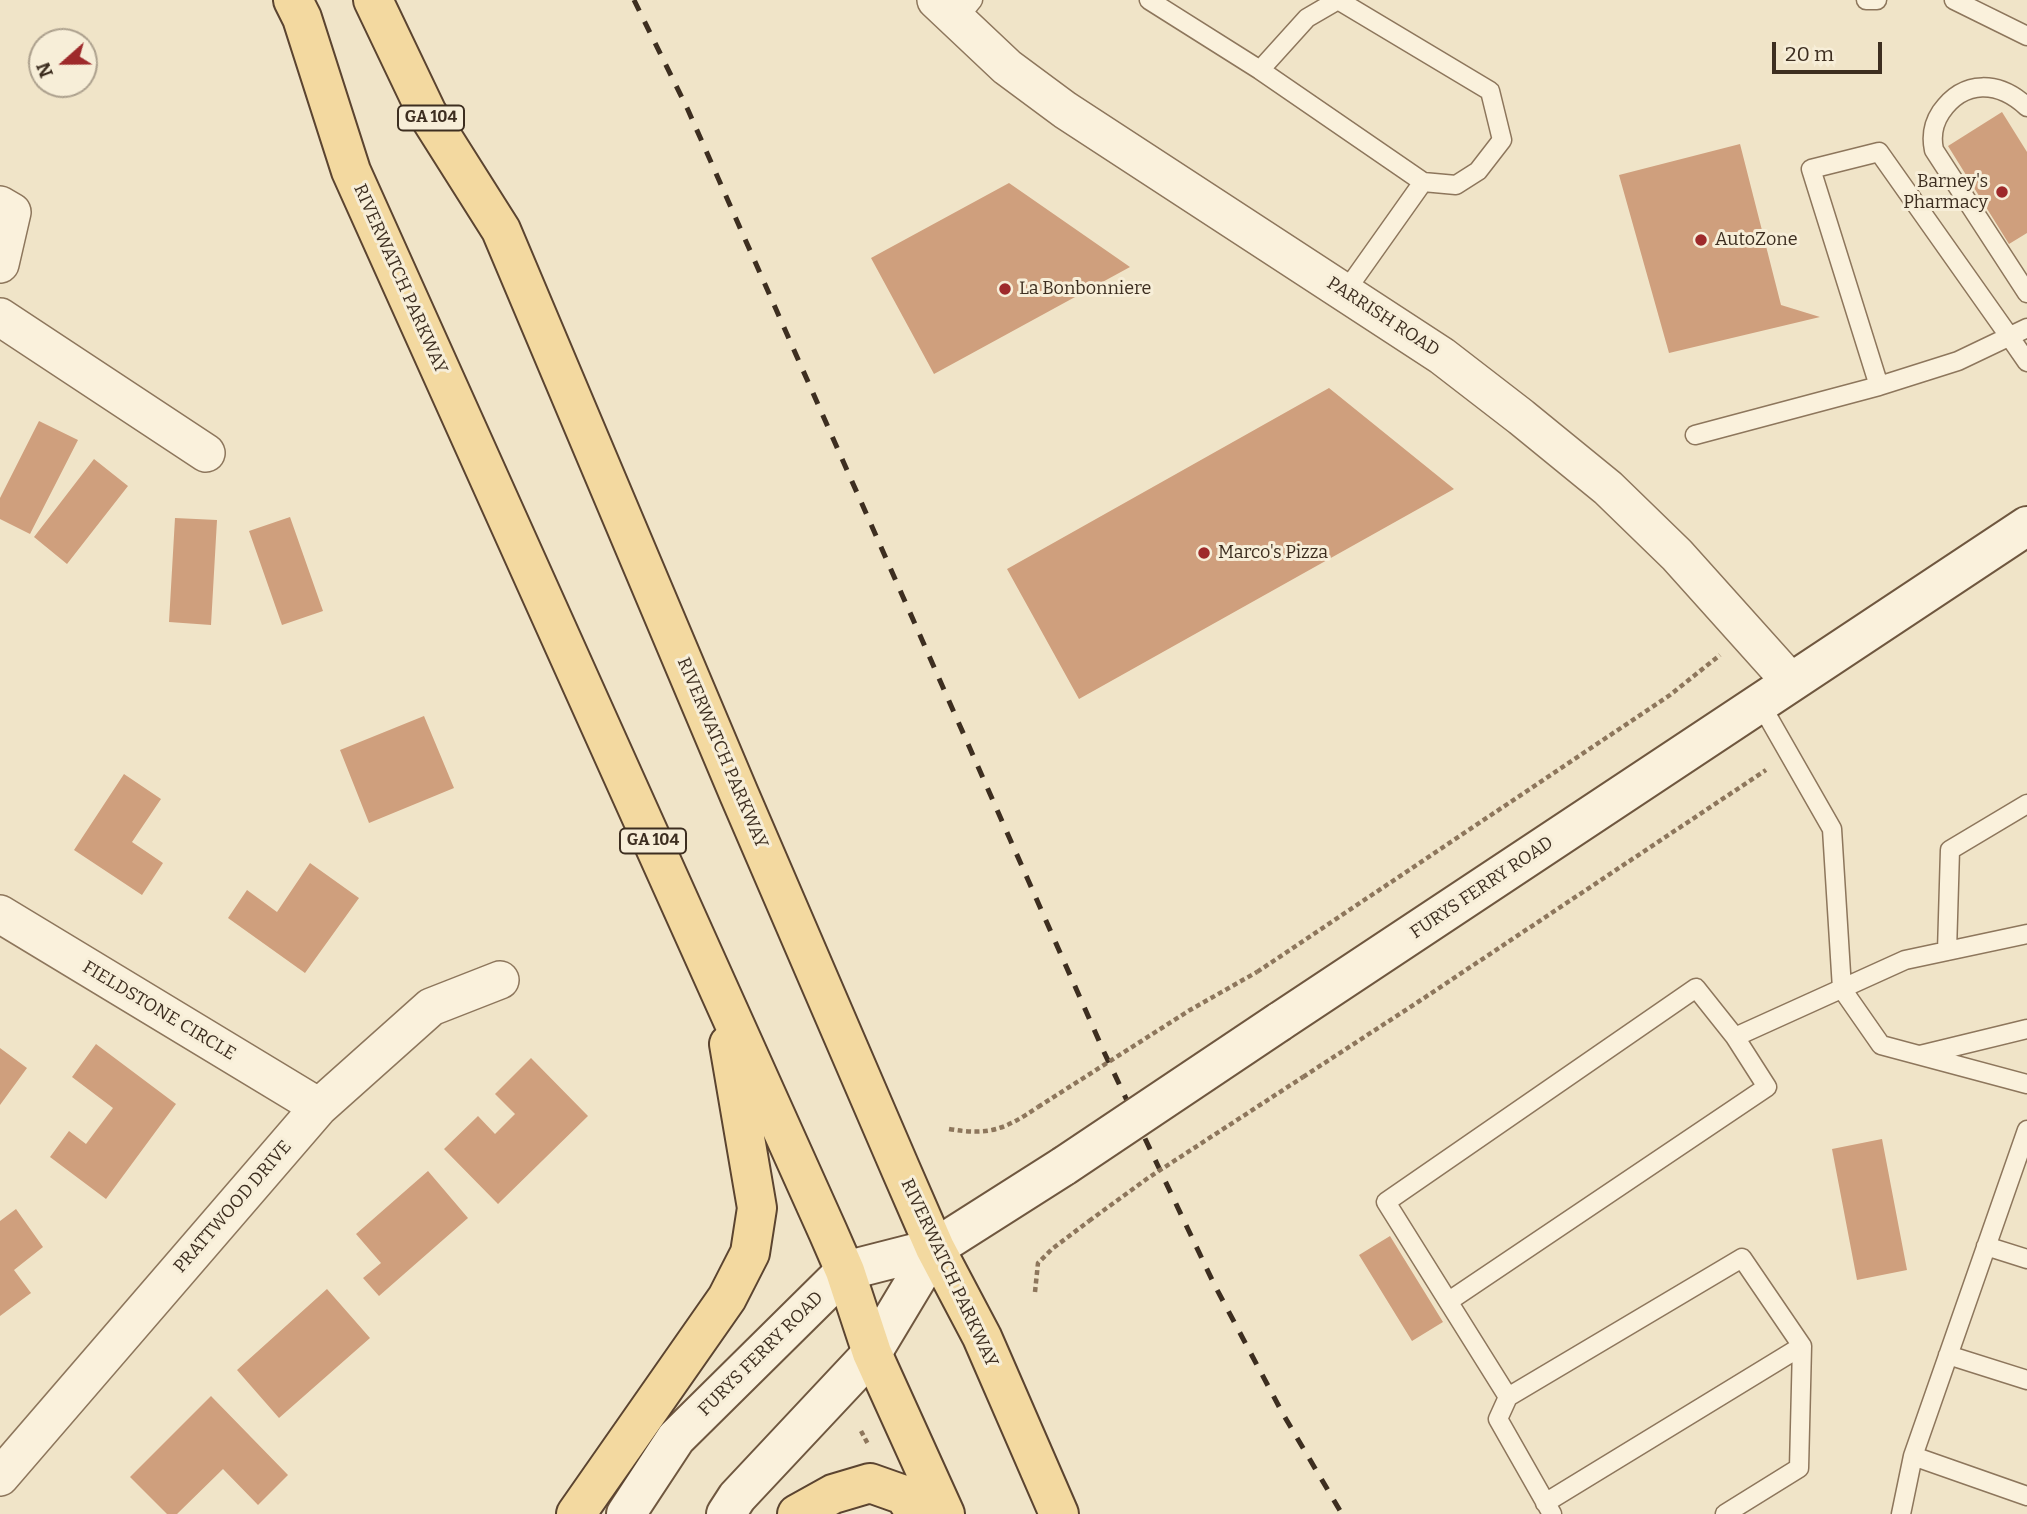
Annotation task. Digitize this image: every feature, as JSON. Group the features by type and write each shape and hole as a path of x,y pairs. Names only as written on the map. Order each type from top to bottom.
{"main road":[{"name":"RIVERWATCH PARKWAY","path":"293,0 302,18 351,171 845,1271 872,1353 945,1514"},
{"name":"RIVERWATCH PARKWAY","path":"373,0 427,113 501,230 739,794 935,1248 982,1337 1059,1514"},
{"name":"FURYS FERRY ROAD","path":"626,1514 676,1438 845,1271 935,1248 1064,1166 2027,526"},
{"path":"576,1514 727,1298 750,1253 757,1208 720,990"},
{"name":"FURYS FERRY ROAD","path":"726,1514 737,1497 872,1353 935,1248"},
{"path":"797,1514 833,1494 870,1483 904,1495 916,1514"}],"street":[{"name":"PARRISH ROAD","path":"955,7 1007,68 1065,110 1442,356 1608,488 1677,555 1748,632 1776,692"},
{"path":"0,264 6,209"},
{"path":"0,317 206,453"},
{"name":"FIELDSTONE CIRCLE","path":"0,914 319,1107"},
{"name":"PRATTWOOD DRIVE","path":"0,1477 319,1107 430,1007 500,980"}],"lane":[{"path":"1149,0 1260,70 1423,182 1457,185 1478,171 1502,140 1490,91 1338,0 1307,18 1260,70"},
{"path":"1866,0 1877,0"},
{"path":"1954,0 2027,36"},
{"path":"2027,107 2014,95 1985,87 1964,90 1949,101 1936,120 1932,138 1934,150 2027,293"},
{"path":"1879,386 1811,169 1879,152 2027,362"},
{"path":"1345,292 1423,182"},
{"path":"1695,435 1879,386 1958,361 2027,328"},
{"path":"1776,692 1790,754 1832,829 1842,989 1881,1045 2027,1084"},
{"path":"1947,951 1950,850 2027,804"},
{"path":"1735,1037 1905,960 2027,933"},
{"path":"1449,1301 1767,1087 1735,1037 1696,988 1385,1202 1508,1396"},
{"path":"1917,1056 2027,1029"},
{"path":"1901,1514 1913,1456 1986,1246 2024,1149 2027,1130"},
{"path":"1986,1246 2027,1259"},
{"path":"1725,1514 1799,1468 1802,1346 1742,1258 1508,1396 1498,1419 1548,1508 1802,1346"},
{"path":"1948,1355 2027,1380"},
{"path":"1913,1456 2027,1496"}],"path":[{"path":"950,1129 985,1132 1010,1125 1190,1010 1257,972 1670,695 1748,632"},
{"path":"1035,1292 1038,1263 1052,1249 1148,1178 1790,754"},
{"path":"861,1431 869,1447"}],"building":[{"name":"Barney's Pharmacy","path":"2002,112 2027,152 2027,233 2009,244 1948,146"},
{"name":"AutoZone","path":"1740,144 1781,305 1820,317 1669,353 1619,175"},
{"path":"1009,183 1130,267 934,374 871,258"},
{"path":"1329,388 1454,489 1079,699 1007,569"},
{"path":"39,421 78,440 30,534 0,519 0,498"},
{"path":"94,459 128,486 67,564 34,537"},
{"path":"290,517 323,611 282,625 249,531"},
{"path":"175,518 217,520 211,625 169,622"},
{"path":"424,716 454,788 369,823 340,750"},
{"path":"124,774 161,799 132,842 163,863 142,895 74,850"},
{"path":"310,863 359,898 305,973 228,918 247,890 277,912"},
{"path":"96,1044 176,1104 106,1199 50,1157 69,1131 86,1144 113,1108 72,1077"},
{"path":"0,1048 27,1068 0,1105"},
{"path":"531,1058 588,1116 498,1204 444,1149 478,1116 495,1134 515,1114 495,1094"},
{"path":"1882,1139 1907,1270 1857,1280 1832,1149"},
{"path":"428,1171 468,1218 379,1296 363,1278 381,1263 356,1234"},
{"path":"16,1209 43,1247 14,1270 31,1293 0,1316 0,1221"},
{"path":"1390,1236 1443,1322 1412,1341 1359,1255"},
{"path":"327,1289 370,1338 279,1418 237,1370"},
{"path":"211,1396 288,1475 258,1505 223,1469 177,1514 167,1514 130,1477"}],"railway":[{"path":"634,0 688,110 1104,1052 1214,1284 1283,1414 1342,1514"}],"place":[{"name":"Barney's Pharmacy","path":"2002,192"},
{"name":"AutoZone","path":"1701,240"},
{"name":"La Bonbonniere","path":"1005,289"},
{"name":"Marco's Pizza","path":"1204,553"}]}
